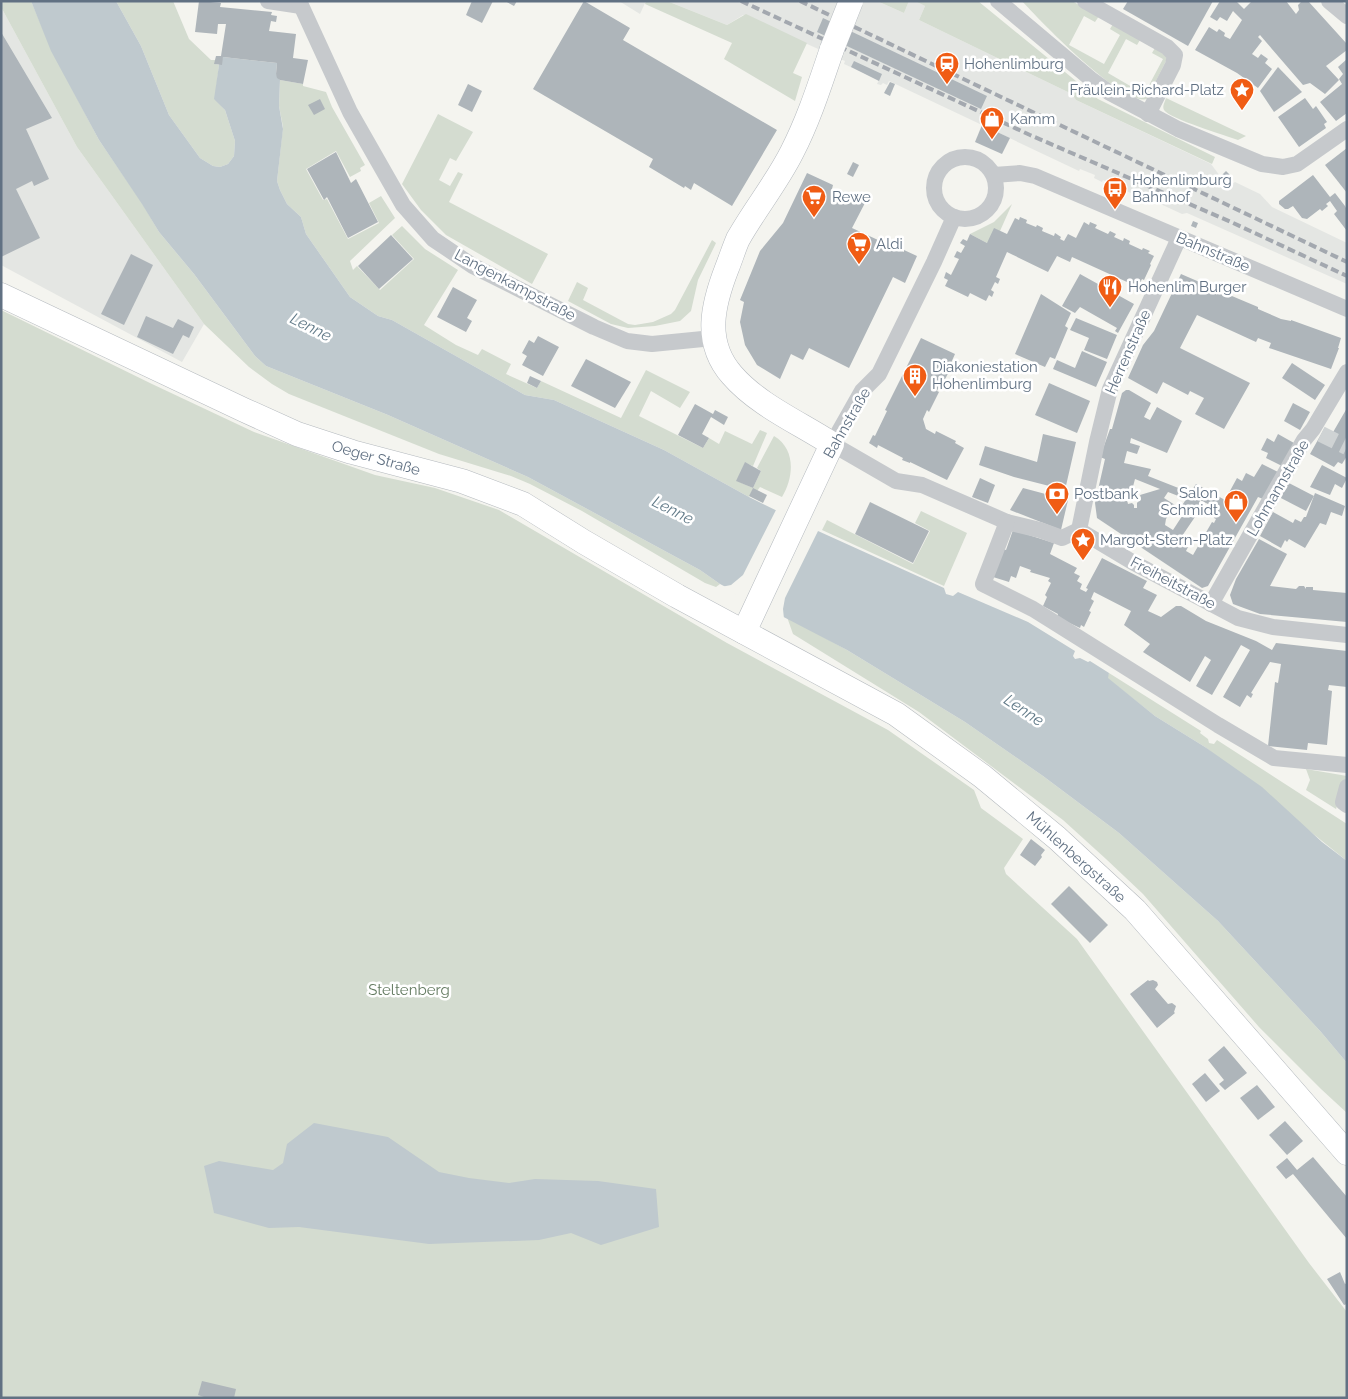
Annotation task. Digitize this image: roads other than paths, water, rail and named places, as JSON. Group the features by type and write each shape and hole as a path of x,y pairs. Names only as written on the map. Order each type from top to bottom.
{"street":[{"name":"Langenkampstraße","path":"268,1 300,4 350,112 403,205 433,239 473,266 586,323 627,341 652,344 714,338"},
{"path":"851,1 806,124 781,172 738,240 719,290 714,314 714,338 719,354 731,374 764,403 896,481 922,485 1007,522 1040,530 1062,538 1080,530"},
{"path":"998,1 1110,93 1148,114 1262,164 1291,166 1304,161 1347,129"},
{"path":"1329,1 1347,16"},
{"path":"1090,4 1167,47 1175,55 1173,65 1148,114"},
{"path":"970,157 988,166 994,175 995,196 987,209 974,218 954,217 939,205 934,187 936,178 949,161 970,157"},
{"name":"Bahnstraße","path":"994,175 1020,172 1035,176 1347,309"},
{"name":"Bahnstraße","path":"748,625 832,444 862,391 879,374 954,217"},
{"name":"Herrenstraße","path":"1080,530 1097,442 1110,389 1179,238"},
{"name":"Oeger Straße","path":"1,295 297,434 352,452 462,481 523,504 584,542 748,625"},
{"name":"Lohmannstraße","path":"1211,604 1304,440 1317,432 1347,372"},
{"path":"1007,522 984,584 1033,609 1274,758 1347,765"},
{"name":"Freiheitstraße","path":"1080,530 1134,563 1238,618 1273,627 1347,635"},
{"name":"Mühlenbergstraße","path":"748,625 896,714 982,776 1057,838 1135,910 1347,1153"},
{"path":"1347,787 1343,802 1347,805"}],"water":[{"name":"Lenne","path":"31,1 116,1 141,46 169,115 200,158 213,166 220,167 228,164 234,156 235,141 225,110 214,99 219,65 223,57 277,63 276,74 280,80 279,106 283,129 277,181 287,204 301,217 306,234 350,297 378,316 392,320 525,395 554,400 664,450 749,497 818,531 944,588 946,594 953,596 958,592 1028,622 1075,651 1073,656 1075,659 1080,658 1088,662 1090,661 1109,673 1108,678 1155,716 1205,747 1262,787 1322,842 1347,861 1347,1063 1321,1032 1218,921 1119,833 1043,776 965,722 847,650 720,584 700,570 528,477 388,415 266,366 255,356 194,274 159,232 99,140 51,51"},
{"path":"314,1123 388,1137 439,1172 469,1178 509,1183 535,1179 598,1181 656,1189 659,1227 601,1245 571,1233 539,1240 429,1244 299,1227 269,1228 214,1213 204,1166 219,1161 273,1170 283,1163 287,1144"}],"tunnel":[{"path":"1321,434 1347,447"}],"railway":[{"path":"741,1 1030,135 1231,222 1347,276"},
{"path":"800,1 1347,262"}],"place":[{"name":"Hohenlimburg","path":"947,85"},
{"name":"Fräulein-Richard-Platz","path":"1242,111"},
{"name":"Kamm","path":"992,140"},
{"name":"Hohenlimburg Bahnhof","path":"1115,210"},
{"name":"Rewe","path":"814,218"},
{"name":"Aldi","path":"859,265"},
{"name":"Hohenlim Burger","path":"1110,308"},
{"name":"Diakoniestation Hohenlimburg","path":"915,397"},
{"name":"Postbank","path":"1057,515"},
{"name":"Salon Schmidt","path":"1236,523"},
{"name":"Margot-Stern-Platz","path":"1083,561"}],"park label":[{"name":"Steltenberg","path":"409,990"}]}
